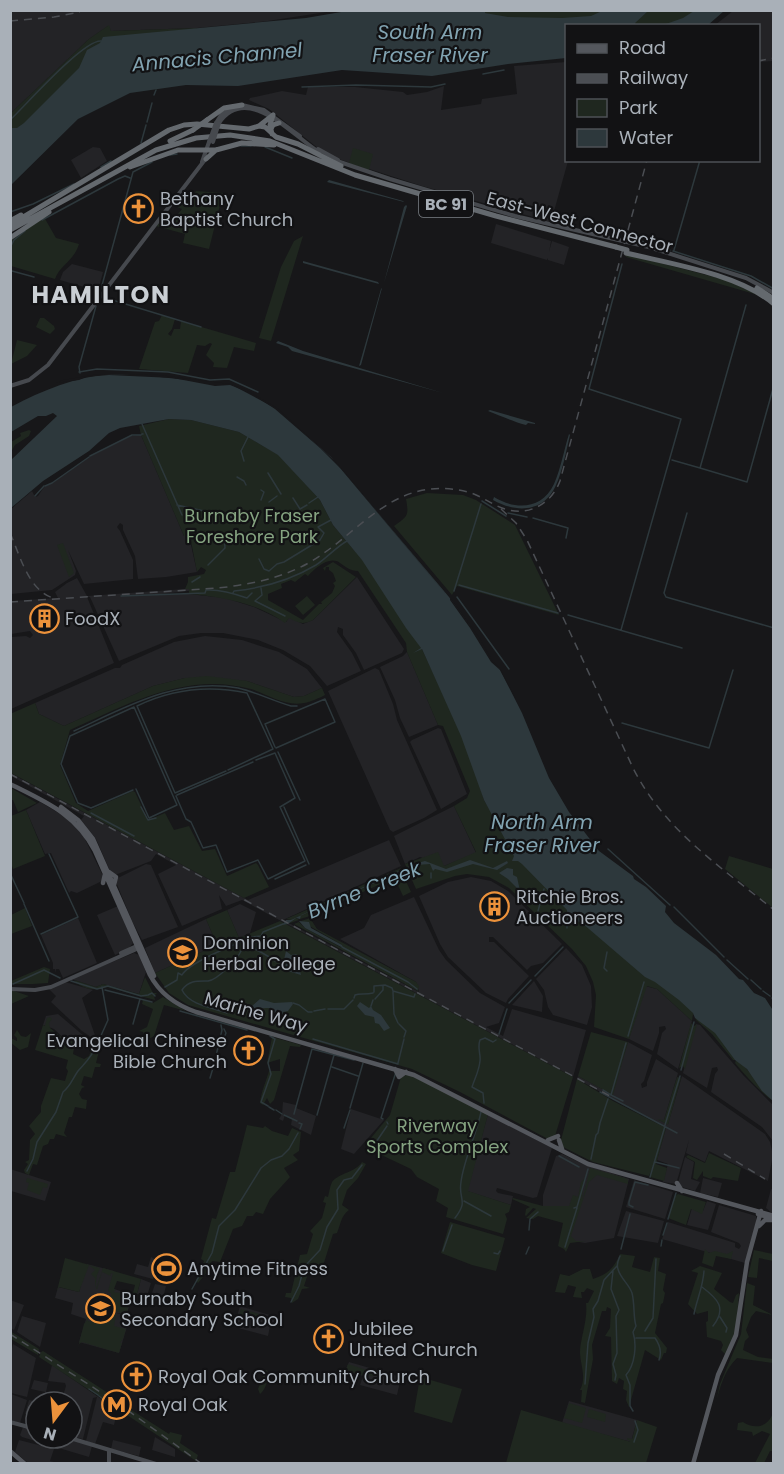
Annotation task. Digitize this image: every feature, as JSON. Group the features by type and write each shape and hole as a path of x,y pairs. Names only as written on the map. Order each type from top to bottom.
{"highway":[{"path":"136,160 224,108 243,105"},
{"path":"10,225 166,132 192,127 249,129 259,126 272,117"},
{"path":"272,117 271,131 276,137"},
{"path":"207,120 212,119 217,122"},
{"path":"271,131 273,125 279,123"},
{"path":"259,126 265,127 276,137 298,144 330,162 387,184"},
{"path":"192,127 260,135 289,145 300,152"},
{"name":"East-West Connector","path":"10,232 156,150 185,140 220,135 261,139 300,152 342,171 615,248"},
{"name":"East-West Connector","path":"53,210 156,152 201,139 238,138 276,145 342,174 740,280 759,288 774,299"},
{"path":"130,167 171,151 211,150 242,143 276,145"},
{"path":"197,150 202,153 204,161"},
{"path":"204,161 211,150"},
{"path":"10,220 73,189"},
{"path":"10,238 53,210"},
{"name":"BC 91","path":"10,232 53,210"},
{"name":"East-West Connector","path":"627,251 737,282 774,304"}],"main road":[{"path":"211,150 217,122 228,110 243,105 260,108 327,154 355,168"},
{"path":"217,122 227,114 242,108 257,110 272,117 318,152 355,168 515,216 657,249 746,278 774,293"},
{"path":"10,386 32,378 48,365 204,161"},
{"name":"Marine Way","path":"10,782 61,808 78,820 93,839 153,980 160,990 172,1000 185,1007 406,1072 431,1082 590,1163 764,1213"},
{"path":"103,883 107,873"},
{"name":"Marine Way","path":"107,873 116,876 114,885 138,946 160,985 183,1004 415,1072 548,1140 562,1150"},
{"path":"28,989 50,985 138,946"},
{"path":"10,988 39,990 55,985 138,946"},
{"path":"37,995 39,990"},
{"path":"548,1140 559,1138 562,1150 555,1154"},
{"path":"677,1183 682,1191"},
{"path":"694,1464 718,1375 736,1335 745,1270 764,1213"},
{"path":"759,1224 756,1215 764,1213"},
{"path":"759,1224 765,1220 764,1213"},
{"path":"84,1442 156,1464"},
{"path":"10,1450 25,1464"},
{"path":"109,1461 110,1450"},
{"path":"109,1461 116,1452"}],"shaded area":[{"path":"11,11 333,11 268,21 197,28 111,31 108,26 89,39 11,113"},
{"path":"733,11 773,11 773,61 760,62 760,24 716,24"},
{"path":"565,62 565,162 568,162 551,222 422,186 335,158 319,149 269,109 249,100 282,91 306,95 308,87 355,87 403,92 407,95 427,92 444,86 441,110 481,104 482,99 517,94 514,66"},
{"path":"93,147 100,148 107,161 81,178 71,160"},
{"path":"496,224 551,241 549,252 552,241 569,247 564,265 548,260 548,258 547,260 491,243"},
{"path":"72,264 103,272 98,291 60,280 63,272"},
{"path":"141,435 184,536 189,536 197,572 138,579 135,556 123,530 123,525 120,523 117,527 133,560 133,579 84,584 68,550 76,571 75,575 52,590 11,594 11,509 32,491 35,497 38,496 44,487 91,456 131,436"},
{"path":"357,577 404,649 402,653 364,670 356,653 343,635 343,629 338,627 337,632 361,671 327,686 310,666 283,650 258,640 223,633 179,636 119,661 90,597 87,597 114,663 11,709 11,637 30,638 33,635 30,631 11,634 11,601 58,598 55,592 77,578 87,596 241,585 161,594 225,598 254,607 286,622 289,617 303,624 313,620"},
{"path":"205,636 242,640 279,652 307,669 322,688 304,696 294,697 247,681 185,678 153,686 64,726 39,714 35,703 115,668 120,668 122,665 174,642"},
{"path":"407,652 438,725 409,737 380,667"},
{"path":"375,668 379,670 397,720 437,810 393,832 390,830 328,691"},
{"path":"438,728 441,729 467,794 441,809 410,742"},
{"path":"10,773 248,900 389,840 401,866 283,920 419,992 416,982 340,939 364,928 371,915 414,897 446,960 480,993 505,1007 499,1023 486,1027 503,1036 512,1009 586,1030 573,1077 242,900 226,906 219,895 222,909 182,926 158,874 176,865 156,854 151,861 115,875 110,871 96,839 81,820 84,816 11,776"},
{"path":"40,802 69,819 83,835 103,876 102,881 77,893 71,891 69,893 51,853 45,854 26,810"},
{"path":"454,806 476,853 444,866 420,857 405,864 394,836"},
{"path":"146,864 151,865 178,927 142,940 116,882 118,878"},
{"path":"471,877 491,881 508,891 562,944 543,963 531,966 527,970 493,937 489,937 489,942 494,942 529,976 506,1003 486,993 448,957 419,896 448,882"},
{"path":"240,904 256,912 250,933 239,938 227,910"},
{"path":"118,906 133,943 128,949 115,955 97,915"},
{"path":"78,918 97,963 63,978 59,969 56,969 56,973 53,969 53,963 41,935"},
{"path":"206,919 217,945 155,973 145,948"},
{"path":"566,948 582,965 591,986 592,1007 587,1025 553,1015 548,1007 544,990 536,979"},
{"path":"134,953 139,955 146,972 139,994 103,984 96,987 71,979"},
{"path":"534,981 543,996 542,1012 512,1005"},
{"path":"65,982 93,990 82,998 97,1041 82,1031 51,1002 56,996 49,989"},
{"path":"645,986 657,989 692,1021 678,1069 657,1054 665,1026 659,1027 653,1051 629,1039"},
{"path":"58,1014 84,1036 79,1047 74,1048 54,1029 43,1025 46,1016"},
{"path":"696,1024 700,1025 744,1076 773,1105 773,1141 762,1127 711,1092 717,1067 712,1068 707,1088 683,1073"},
{"path":"628,1042 652,1055 641,1084 642,1088 647,1086 656,1059 678,1073 664,1120 659,1120 668,1124 682,1076 765,1134 770,1142 773,1155 768,1181 709,1151 705,1162 686,1153 689,1140 676,1184 663,1182 668,1164 657,1160 666,1128 577,1079 578,1076 612,1094"},
{"path":"283,1102 296,1105 296,1108 316,1116 311,1135 291,1125 292,1119 285,1115 283,1121 279,1119"},
{"path":"351,1109 384,1120 354,1154 341,1149"},
{"path":"488,1114 552,1148 537,1197 533,1198 497,1188 498,1193 513,1196 511,1205 467,1191"},
{"path":"562,1154 629,1179 614,1238 585,1243 568,1240 577,1208 543,1206 543,1195 556,1156"},
{"path":"685,1157 694,1162 691,1179 700,1182 695,1191 682,1187 678,1183"},
{"path":"10,1169 51,1182 45,1201 11,1191"},
{"path":"703,1178 722,1183 718,1197 700,1193"},
{"path":"634,1180 673,1192 665,1219 626,1207"},
{"path":"771,1189 773,1190 773,1214 766,1208"},
{"path":"707,1201 716,1204 708,1230 687,1225 692,1208 703,1211"},
{"path":"719,1205 756,1216 745,1263 662,1239 668,1222 735,1243 735,1247 739,1249 741,1246 739,1243 711,1232"},
{"path":"626,1211 664,1221 658,1243 617,1236"},
{"path":"163,1256 175,1259 168,1284 156,1280"},
{"path":"151,1257 158,1261 153,1279 134,1274 137,1264 148,1267"},
{"name":"Burnaby South Secondary School","path":"87,1264 114,1271 114,1289 130,1294 126,1304 129,1305 127,1315 113,1312 130,1317 119,1353 79,1342 86,1319 71,1314 73,1303 55,1298 58,1287 79,1292"},
{"path":"141,1279 151,1283 147,1296 137,1294"},
{"path":"155,1284 166,1286 162,1302 150,1299"},
{"path":"10,1300 24,1305 14,1330 11,1328"},
{"path":"240,1306 276,1317 273,1326 270,1326 268,1336 234,1327"},
{"path":"22,1316 46,1323 40,1347 17,1332"},
{"path":"13,1344 36,1358 29,1390 24,1390 24,1396 11,1393"},
{"path":"349,1362 401,1377 397,1395 360,1385 363,1376 345,1371"},
{"path":"52,1365 107,1403 105,1413 116,1416 114,1425 103,1422 95,1444 86,1441 97,1397 93,1398 84,1435 84,1390 65,1390 65,1383 48,1381"},
{"path":"34,1380 48,1383 46,1390 31,1389"},
{"path":"11,1394 24,1399 24,1410 20,1423 11,1420"},
{"path":"569,1401 637,1420 631,1442 562,1423"},
{"path":"23,1427 24,1427 24,1438 20,1435"},
{"path":"155,1437 175,1449 175,1457 152,1450"},
{"path":"19,1440 24,1441 24,1450 54,1450 50,1461 58,1463 28,1463 15,1452"},
{"path":"113,1440 141,1447 139,1456 111,1449"},
{"path":"84,1444 92,1446 89,1457 66,1450 84,1450"}],"green space":[{"path":"485,10 634,11 610,24 565,24 565,26 547,28 484,13"},
{"path":"641,11 699,11 675,24 631,24"},
{"path":"109,25 111,31 197,28 11,136 11,113 89,39"},
{"path":"353,148 373,154 369,170 349,163"},
{"path":"196,191 223,193 209,249 183,243 185,234 156,226 162,218 168,221 174,219 182,209 172,205 178,199 188,202"},
{"path":"44,217 56,238 79,244 74,255 55,279 11,266 11,240"},
{"path":"303,236 271,341 259,338 281,267 294,241"},
{"path":"625,254 726,280 758,295 626,257"},
{"path":"162,315 175,319 168,334 171,336 174,329 180,329 181,321 256,343 254,351 234,347 227,368 213,367 214,363 206,355 212,344 197,345 188,373 139,369 155,322 159,321"},
{"path":"40,318 44,318 54,326 55,329 50,334 36,327"},
{"path":"17,340 37,345 27,356 11,364"},
{"name":"Burnaby Fraser Foreshore Park","path":"169,419 191,420 239,432 279,455 320,500 333,525 357,551 422,649 470,753 484,800 518,857 572,913 650,976 688,1002 695,1017 693,1014 692,1021 657,989 647,986 629,1039 594,1027 596,995 586,966 572,949 509,888 489,877 467,874 416,889 405,864 438,852 444,866 476,852 454,806 467,798 470,791 443,726 438,725 407,652 406,643 358,571 350,570 336,561 327,561 308,576 305,574 295,582 291,580 281,584 282,588 268,594 268,600 303,620 319,604 322,604 321,602 332,593 335,586 333,583 336,581 329,567 326,567 325,571 323,568 333,562 356,577 313,620 303,623 289,618 285,623 263,610 239,602 189,594 189,589 185,589 188,577 204,574 206,570 201,567 197,572 190,536 184,536 139,426"},
{"path":"31,431 29,436 15,445 11,452 11,442 21,436 20,433"},
{"path":"427,493 463,495 476,500 515,525 559,615 457,586 452,595 394,526 406,515 406,499"},
{"path":"63,543 74,573 69,577 57,545"},
{"path":"307,596 315,605 303,615 295,606"},
{"path":"207,676 247,681 294,697 304,696 322,688 325,695 297,704 233,685 195,685 176,688 140,699 70,730 60,765 76,803 88,811 133,791 148,820 165,813 174,830 189,826 202,851 215,849 227,876 256,863 269,887 244,898 11,773 10,714 35,703 39,714 64,726 153,686 185,678"},
{"path":"11,788 37,803 18,812 11,800"},
{"path":"26,810 45,856 13,869 11,816"},
{"path":"729,856 773,869 773,908 725,869"},
{"path":"401,868 400,871 356,892 397,873 402,872 403,874 307,917 296,918 299,920 290,923 291,920 286,919"},
{"path":"404,877 411,892 403,896 396,881"},
{"path":"25,908 32,926 11,934 11,915"},
{"path":"227,910 239,938 280,921 573,1077 555,1136 548,1139 412,1069 188,1005 169,993 155,973 217,945 206,919"},
{"path":"310,918 317,929 416,982 419,986 418,991 294,924 299,922 305,928 342,948 342,945 301,921"},
{"path":"44,967 50,969 48,983 11,984 11,981"},
{"path":"145,977 153,993 157,993 154,996 155,1000 107,987 85,988 74,980 96,987 103,984 139,994"},
{"path":"11,990 29,996 11,1004"},
{"path":"163,997 186,1011 164,1005 154,1036 147,1040 143,1032 139,1031 147,1027 153,1009 142,1004 143,1000 153,1003"},
{"path":"700,1012 773,1101 753,1084 735,1063 736,1060 733,1060 712,1034 696,1020"},
{"path":"47,1018 52,1019 49,1023 50,1028 70,1044 72,1039 75,1041 75,1045 72,1046 73,1054 84,1059 89,1056 94,1043 97,1044 99,1051 96,1063 101,1064 100,1067 95,1067 92,1078 84,1076 81,1085 85,1087 79,1094 82,1099 87,1100 86,1109 75,1107 64,1133 67,1137 56,1134 54,1139 50,1139 48,1144 43,1146 37,1165 33,1164 29,1175 24,1170 28,1164 25,1162 29,1160 30,1140 35,1134 29,1126 41,1112 51,1078 65,1081 68,1071 66,1068 68,1060 35,1050 43,1025 45,1026"},
{"path":"691,1023 694,1026 697,1024 685,1069 683,1066 679,1068"},
{"path":"17,1030 21,1036 26,1037 31,1033 28,1047 20,1050 11,1043 11,1038 17,1041 14,1035"},
{"path":"591,1032 628,1042 613,1095 578,1076"},
{"path":"272,1037 301,1045 300,1047 290,1046 274,1100 270,1104 267,1098 263,1105 260,1103 269,1071 280,1071 280,1059 267,1063"},
{"name":"Riverway Sports Complex","path":"409,1074 488,1114 468,1191 511,1205 509,1212 505,1214 507,1219 503,1234 446,1217 448,1208 436,1201 439,1189 417,1177 411,1169 373,1151 366,1144 390,1115 401,1077"},
{"path":"677,1077 681,1078 668,1125 657,1119 664,1120"},
{"path":"577,1079 613,1101 666,1128 656,1164 667,1168 664,1181 650,1177 654,1164 649,1176 593,1162 563,1147 561,1140"},
{"path":"247,1125 263,1128 265,1126 288,1136 292,1128 301,1132 299,1151 293,1155 298,1160 284,1168 290,1177 270,1199 263,1214 256,1212 253,1216 247,1216 242,1226 233,1229 220,1262 212,1261 208,1271 198,1283 196,1280 204,1261 201,1259 212,1218 216,1219 230,1172 235,1172"},
{"path":"709,1153 741,1168 738,1181 713,1177 711,1179 703,1176 703,1171 697,1180 693,1178 695,1162 686,1157 688,1155 705,1163"},
{"path":"362,1162 366,1164 358,1178 347,1190 342,1205 349,1210 343,1217 337,1233 333,1234 322,1269 312,1266 310,1268 304,1286 310,1288 302,1289 298,1299 292,1303 291,1298 285,1297 286,1293 291,1293 300,1255 307,1254 313,1234 310,1231 322,1218 326,1203 323,1202 325,1196 328,1197 331,1184 335,1179"},
{"path":"590,1168 625,1178 628,1184 597,1175 589,1182 571,1236 576,1241 586,1241 570,1243 566,1252 558,1246 563,1223 538,1216 533,1219 526,1218 536,1209 533,1208 526,1216 526,1209 530,1207 512,1199 543,1206 569,1206 573,1195 578,1197 581,1182 584,1179 583,1198"},
{"path":"27,1178 48,1184 47,1188 43,1187 40,1195 27,1190 29,1183 26,1182"},
{"path":"678,1194 706,1202 702,1214 691,1209 686,1225 668,1218 675,1196"},
{"path":"450,1222 505,1238 496,1271 441,1253"},
{"path":"705,1249 709,1253 715,1251 727,1254 733,1251 731,1259 716,1256 713,1267 702,1263"},
{"path":"754,1250 773,1254 773,1261 759,1258 757,1278 748,1277"},
{"path":"620,1254 635,1256 632,1267 650,1272 654,1257 660,1258 658,1271 666,1274 663,1290 665,1293 655,1333 667,1348 666,1353 661,1360 645,1350 629,1407 626,1400 627,1391 623,1389 624,1381 619,1378 617,1384 612,1381 611,1337 605,1336 610,1328 611,1309 607,1307 606,1311 602,1311 592,1345 593,1359 585,1403 581,1402 582,1390 580,1390 583,1376 581,1345 586,1303 594,1291 587,1288 581,1292 582,1298 573,1297 576,1287 568,1285 565,1293 555,1292 560,1274 569,1276 583,1269 590,1269 593,1279 610,1270"},
{"path":"65,1258 100,1268 95,1288 95,1278 91,1274 95,1270 89,1265 79,1292 59,1287 57,1291"},
{"path":"700,1266 722,1273 714,1289 730,1302 733,1303 739,1293 736,1331 725,1354 721,1350 723,1345 721,1341 707,1337 708,1311 697,1314 688,1304 698,1273 691,1271"},
{"path":"103,1268 141,1279 137,1294 133,1293 135,1285 117,1281 114,1289 116,1290 113,1292 129,1294 127,1314 111,1310 108,1306 111,1303 111,1293 108,1291 113,1273 110,1274 111,1276 102,1272 96,1289"},
{"path":"747,1283 755,1286 753,1305 773,1315 756,1311 746,1330 749,1337 745,1341 743,1350 758,1357 773,1359 773,1363 737,1358 726,1374 716,1403 720,1384 741,1334"},
{"path":"241,1309 263,1315 262,1320 255,1319 253,1316 252,1319 239,1315"},
{"path":"112,1313 116,1314 114,1326 126,1329 120,1343 122,1343 119,1353 82,1342 77,1351 84,1324 87,1320 86,1315 88,1321 102,1324 104,1316 106,1316 105,1321 110,1322"},
{"path":"10,1331 39,1349 38,1355 11,1339"},
{"path":"43,1351 119,1400 118,1409 39,1357"},
{"path":"348,1364 376,1373 376,1376 361,1375 346,1370"},
{"path":"265,1370 268,1373 268,1379 260,1394 258,1389"},
{"path":"420,1377 462,1389 452,1423 414,1412"},
{"path":"569,1403 586,1408 582,1423 564,1418"},
{"path":"122,1404 169,1434 170,1432 182,1435 180,1443 198,1455 196,1461 121,1411"},
{"path":"589,1409 606,1414 605,1422 587,1417"},
{"path":"521,1410 631,1442 627,1438 632,1439 637,1420 657,1427 646,1463 506,1463"},
{"path":"773,1413 773,1451 770,1451 764,1463 755,1463 770,1434 762,1431 753,1436 752,1432 737,1430 738,1423 761,1426 771,1418"}],"water":[{"name":"South Arm Fraser River","path":"485,10 485,13 508,17 562,18 591,16 602,11 648,11 636,24 565,24 565,58 432,76 342,70 238,86 186,85 130,93 78,119 11,185 11,128 17,128 24,123 79,68 87,50 100,43 103,37 306,18 347,11"},
{"path":"694,11 724,11 709,24 666,24"},
{"path":"329,180 403,201 404,202 327,182"},
{"path":"407,206 384,283 404,207"},
{"path":"303,261 378,282 379,284 303,263"},
{"path":"381,289 361,365 359,366"},
{"path":"278,341 303,351 443,393 292,351 276,343"},
{"name":"North Arm Fraser River","path":"111,374 232,385 275,408 331,457 449,597 492,662 499,668 522,713 549,778 569,812 599,851 646,887 666,906 665,912 674,923 716,955 754,993 765,998 774,1012 773,1101 762,1091 747,1069 735,1060 715,1033 695,1018 693,1013 679,1000 645,977 567,913 567,910 522,864 512,861 514,856 484,800 461,736 422,649 413,653 421,648 362,560 333,525 320,500 278,455 239,432 191,420 169,419 120,428 109,433 89,451 43,481 11,508 11,460 57,416 53,413 38,416 11,432 11,407 60,385"},
{"path":"488,411 535,424 526,425"},
{"path":"569,434 566,454 556,485 544,501 529,508 520,508 493,500 494,497 511,504 527,505 543,499 554,484"},
{"path":"470,860 493,868 507,861 508,863 497,870 473,864 447,872 435,869 433,871 430,864 416,865 323,906 425,861 446,869"},
{"path":"507,868 513,869 513,875 517,877 520,891 499,873"},
{"path":"296,918 282,925 286,920 291,920"},
{"path":"299,921 309,922 311,928 342,945 343,948 305,928"},
{"path":"286,951 291,955 296,954 299,958 301,975 281,969 279,963 275,962 284,960"},
{"path":"260,999 274,1003 292,1002 293,1004 288,1011 283,1012 281,1019 273,1018 274,1010 268,1008 249,1013 247,1008"},
{"path":"360,1002 369,1008 371,1006 390,1028 384,1031 379,1024 375,1023 374,1017 365,1015 357,1006"}],"pier":[{"path":"99,374 159,375 230,384 247,390 277,408 335,461 448,597 341,469 275,409 250,393 230,385 215,386 173,378 109,375 56,383"},
{"path":"450,598 479,637 493,662 499,667 516,699 500,670 491,662"}],"waterway":[{"path":"10,120 81,51 101,41"},
{"path":"483,74 504,70"},
{"path":"302,87 356,85 431,87 445,84"},
{"path":"154,95 156,90"},
{"path":"147,122 152,103"},
{"path":"141,143 146,125"},
{"path":"241,146 251,146"},
{"path":"265,147 292,158"},
{"path":"170,155 177,154"},
{"path":"101,167 111,161"},
{"path":"101,289 133,172 152,162"},
{"path":"674,250 699,162"},
{"path":"42,220 118,179 125,176 130,178"},
{"path":"10,212 33,204 74,184"},
{"path":"10,248 14,240 25,231"},
{"path":"628,237 670,250"},
{"path":"673,251 751,276 774,289"},
{"path":"621,630 681,419 589,389 622,264"},
{"path":"12,271 34,277"},
{"path":"109,299 201,327"},
{"path":"672,460 700,468 746,305"},
{"path":"80,373 79,367 96,306"},
{"path":"79,372 97,369 168,372 210,380 229,379 258,392"},
{"path":"700,468 747,482 774,385"},
{"path":"142,424 182,515"},
{"path":"90,456 132,435 141,435"},
{"path":"244,461 241,451 249,435"},
{"path":"45,486 89,457"},
{"path":"268,473 281,494"},
{"path":"237,477 246,485"},
{"path":"35,496 44,486"},
{"path":"261,490 264,492 261,500"},
{"path":"269,502 277,496"},
{"path":"309,503 318,497"},
{"path":"293,498 300,509 307,505"},
{"path":"482,501 506,516"},
{"path":"454,591 481,504"},
{"path":"177,505 249,521"},
{"path":"508,513 527,517"},
{"path":"687,513 664,593 666,597 774,628"},
{"path":"533,518 568,528 566,538"},
{"path":"259,559 264,569 269,571 277,564 320,540 324,533 318,527 331,520"},
{"path":"208,565 225,548 224,536 229,533"},
{"path":"233,593 297,575 316,565 347,541"},
{"path":"192,582 200,577"},
{"path":"459,585 558,613"},
{"path":"261,588 262,595 255,601 285,616"},
{"path":"121,596 205,593 206,590 211,590 247,598 252,593"},
{"path":"457,597 509,669"},
{"path":"568,615 682,648"},
{"path":"622,723 709,748 733,670"},
{"path":"74,731 153,696 194,687 238,688 284,704 297,706"},
{"path":"226,771 175,793 137,706 150,700 191,690 219,689 247,693 273,749 228,770"},
{"path":"275,747 265,724 325,699 335,722 276,748"},
{"path":"133,790 91,808 78,803 61,764 70,736 134,707 177,805 149,818 136,789"},
{"path":"278,752 300,800"},
{"path":"176,796 203,848 216,845 227,872 258,860 268,879 305,861 280,807 295,798 275,753 256,760"},
{"path":"177,795 253,762"},
{"path":"141,807 148,820 156,818"},
{"path":"284,807 309,864"},
{"path":"91,813 134,836"},
{"path":"608,849 670,905"},
{"path":"41,934 78,917 49,854"},
{"path":"275,879 306,865"},
{"path":"10,873 24,903"},
{"path":"431,873 431,878"},
{"path":"538,911 544,889"},
{"path":"24,904 49,961"},
{"path":"674,907 724,957"},
{"path":"567,928 570,915"},
{"name":"Byrne Creek","path":"165,987 177,980 178,973 182,975 203,959 252,937 261,936 263,932 283,924"},
{"path":"247,945 275,961"},
{"path":"242,949 246,946"},
{"path":"342,947 417,989"},
{"path":"535,976 563,947"},
{"path":"227,1013 196,1003 182,990 191,983 208,981 217,977 241,951"},
{"path":"607,952 604,968 607,971"},
{"path":"727,960 748,979"},
{"name":"Byrne Creek","path":"13,984 44,970 60,978"},
{"path":"509,1003 531,980"},
{"path":"751,980 761,989"},
{"name":"Byrne Creek","path":"71,981 97,989 108,986 141,996 152,993 155,996"},
{"path":"628,1036 644,982"},
{"path":"374,992 374,986 385,985 393,991 414,997 415,994"},
{"path":"375,999 383,990 383,986"},
{"path":"99,1040 108,1020 102,987"},
{"name":"Byrne Creek","path":"105,990 152,1002"},
{"path":"763,991 770,996"},
{"path":"393,992 394,1014 398,1023"},
{"path":"354,998 357,994 373,993"},
{"path":"133,1024 140,999"},
{"path":"328,1009 344,1009 353,1000"},
{"path":"371,1006 373,1000"},
{"path":"293,1003 312,1012"},
{"path":"314,1011 325,1009"},
{"path":"499,1034 507,1009"},
{"path":"180,1011 247,1030"},
{"path":"681,1070 694,1022"},
{"path":"399,1024 406,1031 404,1037"},
{"path":"216,1056 221,1025"},
{"path":"220,1048 226,1033 224,1029"},
{"path":"268,1106 261,1102 271,1074 268,1063 275,1039 270,1036"},
{"path":"484,1103 483,1093 472,1087 479,1065 479,1043 485,1038 493,1042 496,1040"},
{"path":"313,1039 398,1064"},
{"path":"398,1063 404,1039"},
{"path":"603,1090 611,1095 626,1043"},
{"path":"27,1171 37,1142 56,1112 63,1092 96,1046"},
{"path":"312,1049 354,1060"},
{"path":"294,1114 312,1049"},
{"path":"317,1115 334,1055"},
{"path":"213,1065 215,1059"},
{"path":"350,1108 363,1063"},
{"path":"332,1067 358,1076"},
{"path":"210,1078 213,1068"},
{"path":"383,1119 381,1118 396,1072"},
{"path":"665,1125 680,1076"},
{"path":"600,1092 677,1133"},
{"path":"611,1095 623,1101"},
{"path":"591,1159 608,1099"},
{"path":"269,1107 274,1110"},
{"path":"276,1110 282,1114"},
{"path":"344,1128 350,1110"},
{"path":"455,1218 462,1203 460,1188 463,1173 481,1112"},
{"path":"284,1115 297,1121"},
{"path":"299,1123 302,1124 300,1129"},
{"path":"372,1148 387,1126"},
{"path":"650,1177 665,1126"},
{"path":"192,1289 212,1253 219,1226 235,1210 261,1168 271,1160 282,1156 298,1133"},
{"path":"559,1156 579,1167"},
{"path":"655,1162 679,1168"},
{"path":"291,1302 299,1286 304,1267 320,1250 327,1227 338,1209 337,1190 344,1180 352,1178 362,1165"},
{"path":"574,1208 577,1207 588,1169"},
{"path":"633,1207 629,1205 629,1202 635,1182 648,1185"},
{"path":"668,1219 676,1193"},
{"path":"464,1201 491,1216"},
{"path":"565,1247 577,1208"},
{"path":"529,1230 530,1219 538,1212"},
{"path":"621,1249 630,1214"},
{"path":"663,1235 667,1223"},
{"path":"443,1251 452,1225"},
{"path":"661,1246 662,1240"},
{"path":"526,1254 529,1247"},
{"path":"494,1253 498,1254 500,1251"},
{"path":"620,1256 617,1267 632,1293 636,1326 633,1332 635,1349 633,1360 626,1375 630,1385 630,1406 633,1411"},
{"path":"645,1331 653,1318 656,1259"},
{"path":"585,1384 588,1343 594,1317 593,1309 598,1301 604,1280 617,1266"},
{"path":"613,1271 611,1289 619,1310 616,1316 617,1353 613,1364 615,1380"},
{"path":"694,1314 704,1271"},
{"path":"702,1287 719,1304 719,1314 713,1326"},
{"path":"720,1317 727,1328 726,1332"},
{"path":"636,1338 655,1338 660,1349 659,1360"},
{"path":"89,1389 98,1395"},
{"path":"99,1396 107,1402"},
{"path":"634,1442 638,1430 635,1421"}],"railway":[{"path":"10,21 80,12"},
{"path":"760,61 774,58"},
{"path":"10,602 218,588 273,578 312,561 381,509 406,495 419,491 443,488 468,492 514,511 531,509 545,502 560,481 646,162"},
{"path":"501,509 516,523 527,540 633,768 646,790 677,829 695,846 774,910"},
{"path":"10,533 31,580 44,594 53,598"},
{"path":"10,774 610,1096"},
{"path":"724,1154 765,1179"},
{"path":"10,1334 119,1404 202,1464"}],"place":[{"name":"Bethany Baptist Church","path":"139,208"},
{"name":"FoodX","path":"44,618"},
{"name":"Ritchie Bros. Auctioneers","path":"495,906"},
{"name":"Dominion Herbal College","path":"182,952"},
{"name":"Evangelical Chinese Bible Church","path":"248,1050"},
{"name":"Anytime Fitness","path":"166,1268"},
{"name":"Burnaby South Secondary School","path":"100,1308"},
{"name":"Jubilee United Church","path":"328,1338"},
{"name":"Royal Oak Community Church","path":"137,1376"},
{"name":"Royal Oak","path":"117,1404"}],"district":[{"name":"HAMILTON","path":"101,294"}],"water label":[{"name":"Annacis Channel","path":"217,57"}]}
